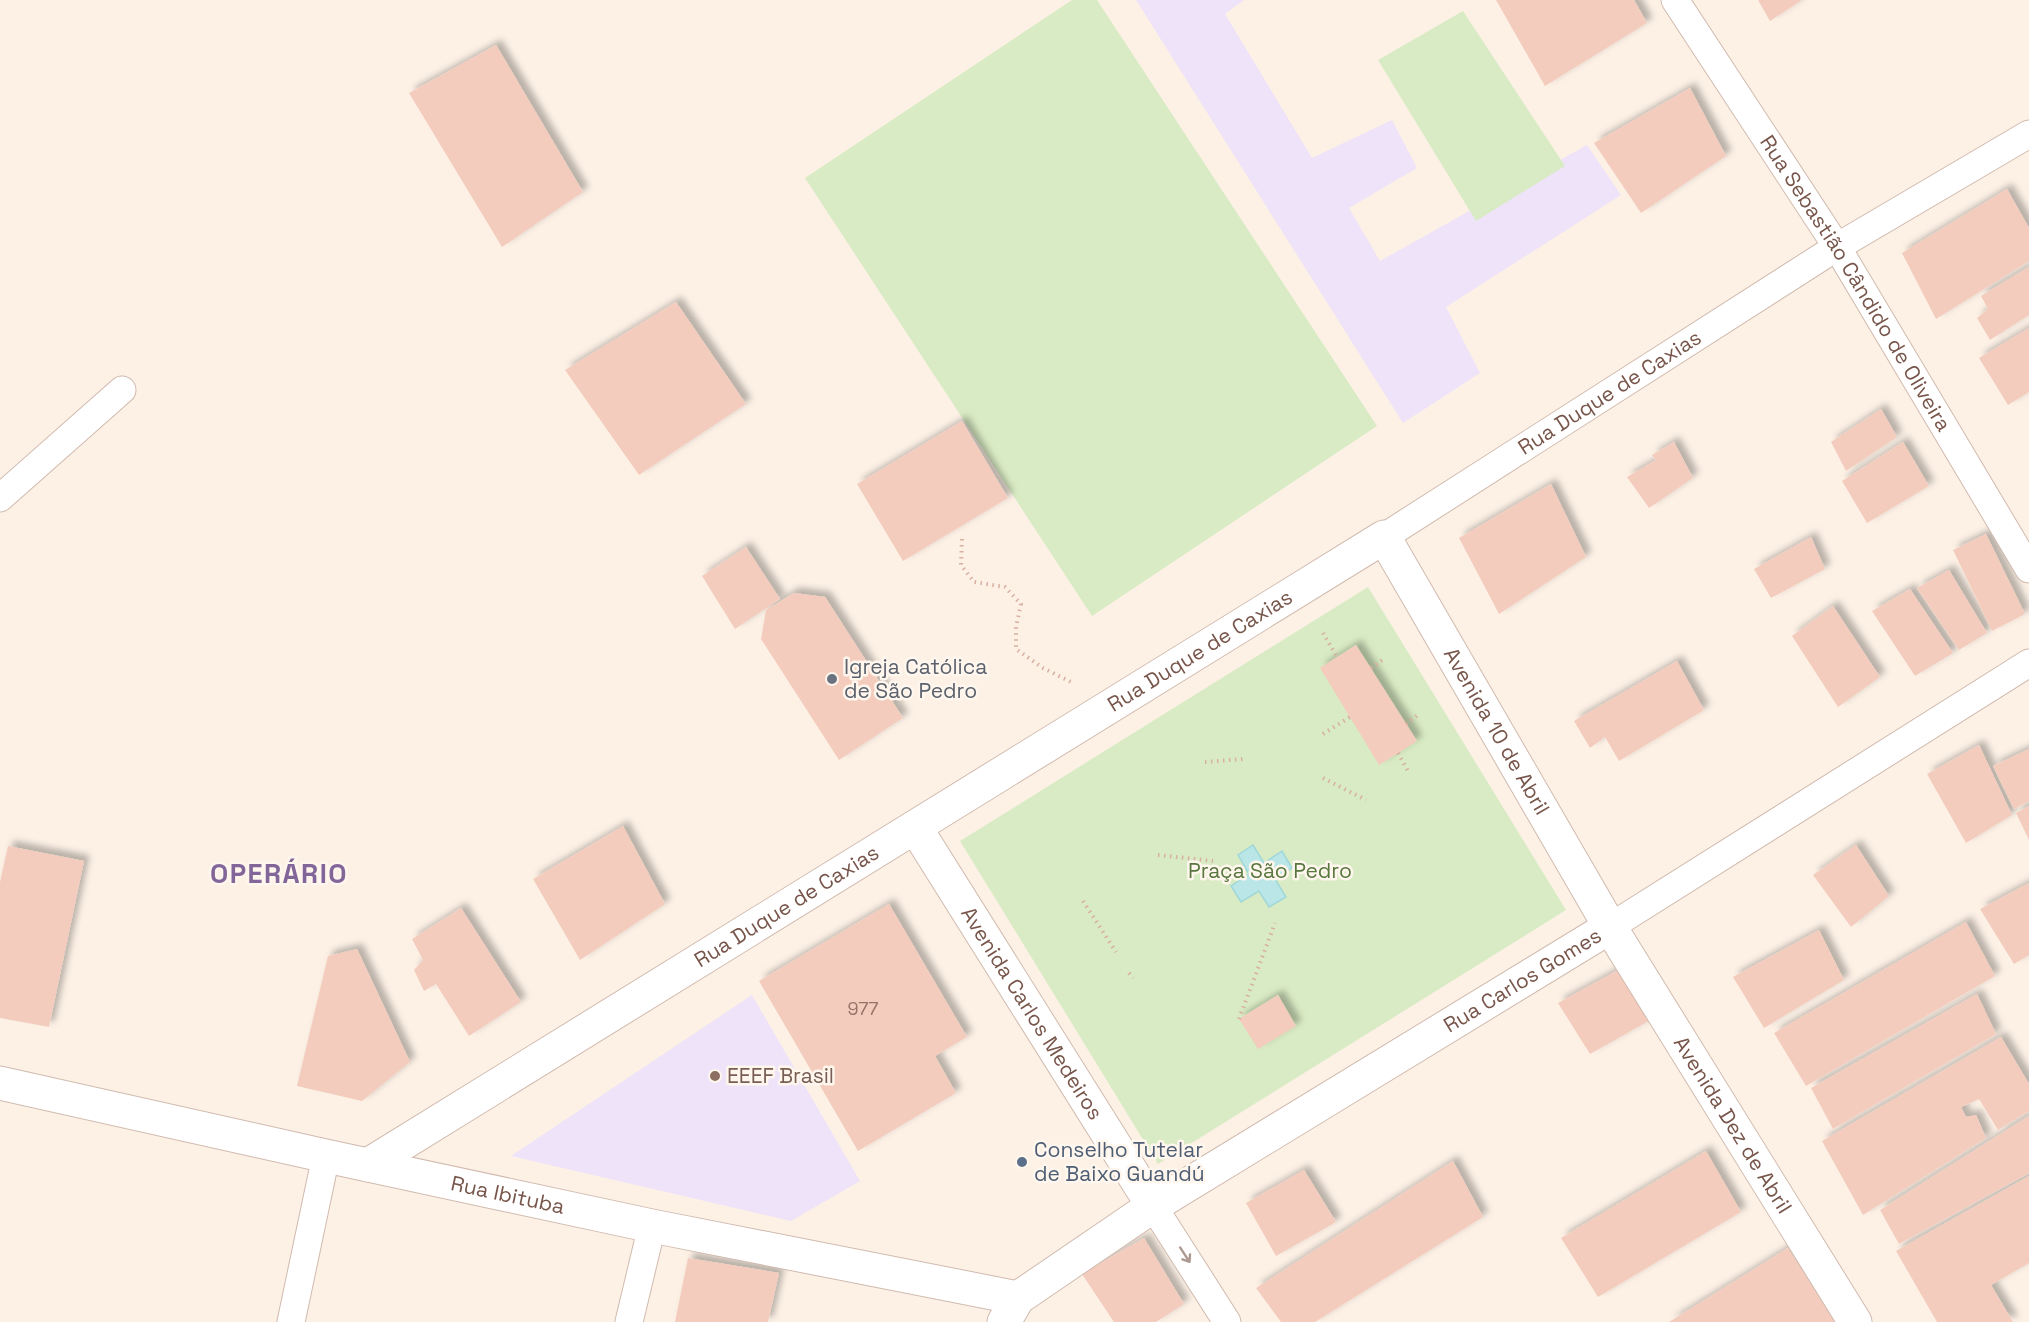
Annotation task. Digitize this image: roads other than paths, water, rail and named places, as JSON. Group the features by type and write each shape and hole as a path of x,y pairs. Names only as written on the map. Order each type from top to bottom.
{"street":[{"name":"Rua Sebastião Cândido de Oliveira","path":"1675,0 1837,247 2029,569"},
{"name":"Rua Duque de Caxias","path":"368,1165 1384,537 1837,247 2029,134"},
{"path":"0,498 122,390"},
{"name":"Avenida 10 de Abril","path":"1384,537 1610,927"},
{"name":"Rua Carlos Gomes","path":"1011,1310 1153,1206 1610,927 2029,663"},
{"name":"Avenida Carlos Medeiros","path":"915,826 1227,1322"},
{"name":"Avenida Dez de Abril","path":"1610,927 1855,1322"},
{"name":"Rua Ibituba","path":"0,1083 652,1226 1011,1310"},
{"path":"291,1322 326,1156"},
{"path":"629,1322 652,1226"}],"water":[{"path":"1253,845 1264,863 1282,851 1292,868 1275,879 1286,897 1269,907 1259,891 1241,902 1231,886 1249,874 1238,855"}],"place":[{"name":"Igreja Católica de São Pedro","path":"832,679"},
{"name":"EEEF Brasil","path":"715,1076"},
{"name":"Conselho Tutelar de Baixo Guandú","path":"1022,1162"}],"district":[{"name":"OPERÁRIO","path":"279,874"}],"park label":[{"name":"Praça São Pedro","path":"1270,871"}]}
